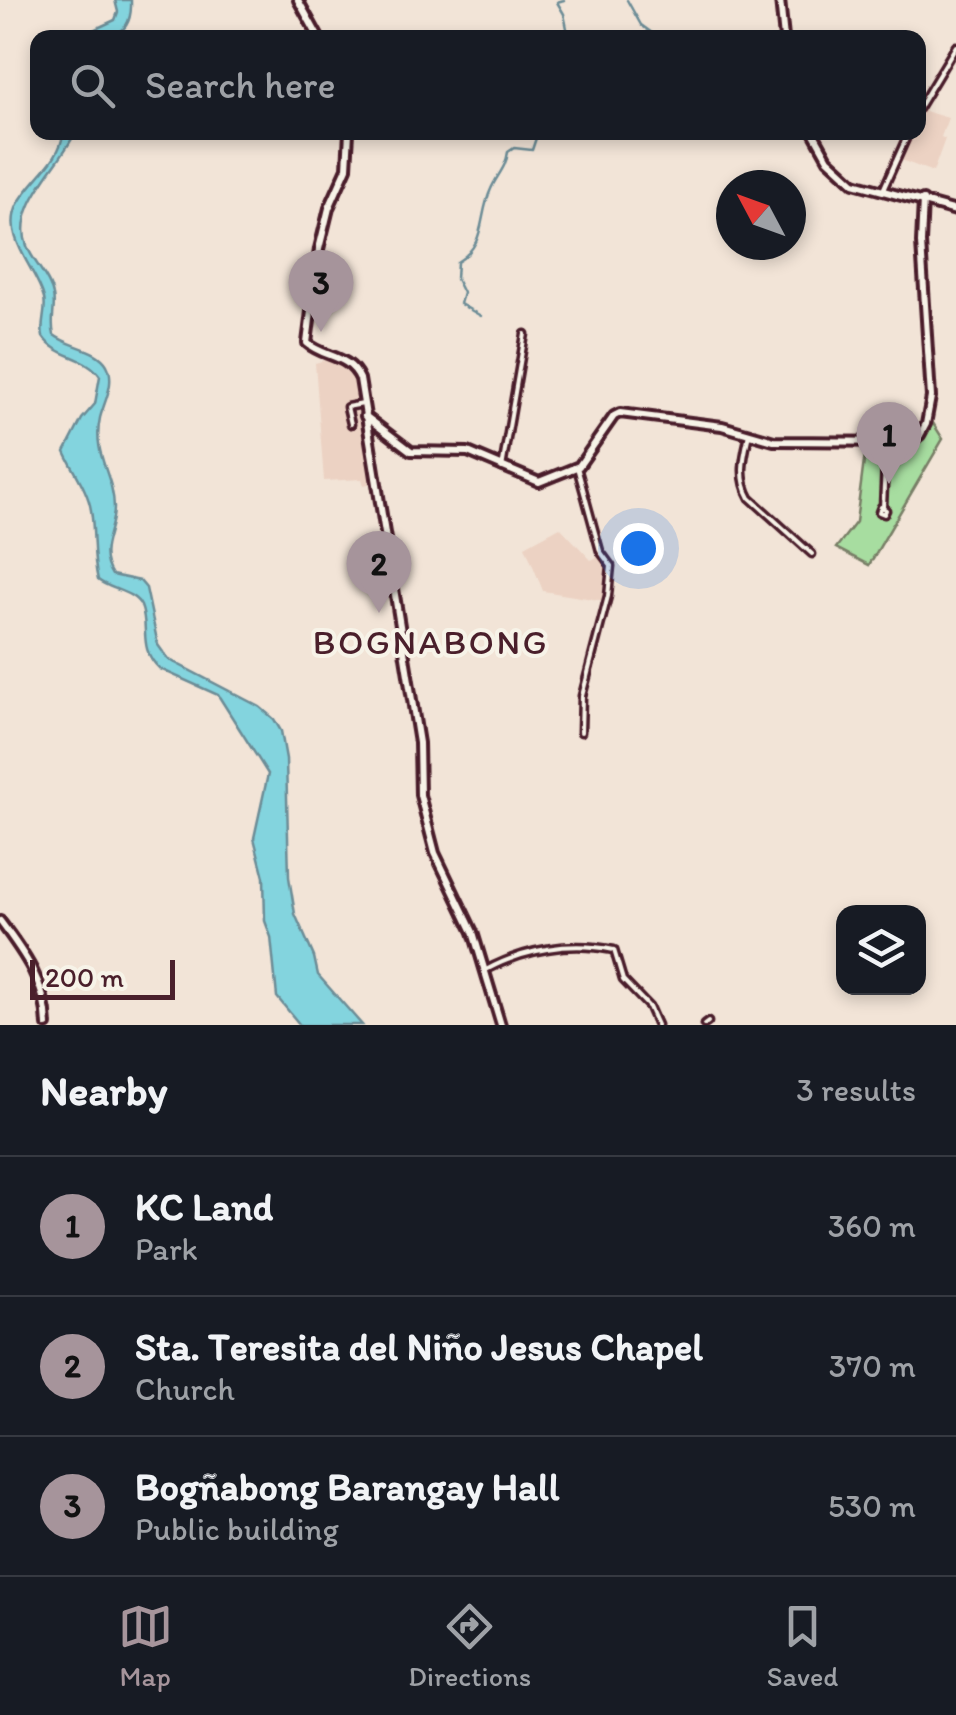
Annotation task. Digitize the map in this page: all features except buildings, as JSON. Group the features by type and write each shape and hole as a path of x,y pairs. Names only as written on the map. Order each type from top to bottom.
{"street":[{"path":"298,0 315,30"},
{"path":"780,0 783,30"},
{"path":"926,96 956,46"},
{"path":"349,140 347,168 329,208 319,249 307,343 353,366 360,379 419,743 420,794 435,853 474,932 502,1025"},
{"path":"818,140 840,173 854,183 956,210"},
{"path":"883,190 905,140"},
{"path":"365,416 411,452 468,452 539,482 577,468 620,413 694,421 774,441 886,443 916,439 929,414 931,397 921,242 924,200"},
{"path":"502,468 525,334"},
{"path":"351,424 348,407 363,404"},
{"path":"749,434 744,487 750,498 812,554"},
{"path":"884,507 886,443"},
{"path":"577,468 600,548 611,564 586,679 581,732"},
{"path":"600,548 609,546"},
{"path":"0,921 30,962 46,1005 47,1025"},
{"path":"486,970 514,956 568,945 614,950 620,976 650,1006 657,1025"}],"shaded area":[{"path":"926,111 948,118 933,172 898,159 907,140 926,140"},
{"path":"332,358 348,365 356,375 373,483 364,485 362,479 324,481 315,363"},
{"path":"560,527 591,560 600,556 609,566 605,601 543,591 525,546"}],"green space":[{"path":"931,420 943,439 869,565 836,548 856,522 866,446 905,446 918,438"}],"water":[{"path":"115,0 131,0 131,13 122,30 93,30 115,20"},
{"path":"71,140 31,202 24,231 27,246 51,289 54,335 97,355 109,372 110,385 98,431 114,508 106,549 107,566 112,575 140,581 146,588 158,645 168,659 260,707 281,731 286,759 289,877 295,914 318,975 362,1025 300,1025 277,997 271,937 265,921 264,877 254,838 268,774 218,695 160,669 153,661 146,646 138,601 98,580 89,503 65,452 82,419 95,404 100,376 43,337 44,298 14,228 18,204 61,143"}],"waterway":[{"path":"564,0 557,2 567,30"},
{"path":"627,0 648,30"},
{"path":"481,316 460,304 463,293 456,279 457,262 478,238 487,199 508,152 514,148 532,150 535,140"}],"place":[{"name":"Bogñabong Barangay Hall","path":"321,332"},
{"name":"KC Land","path":"889,484"},
{"name":"Sta. Teresita del Niño Jesus Chapel","path":"379,613"}],"district":[{"name":"BOGNABONG","path":"431,642"}]}
